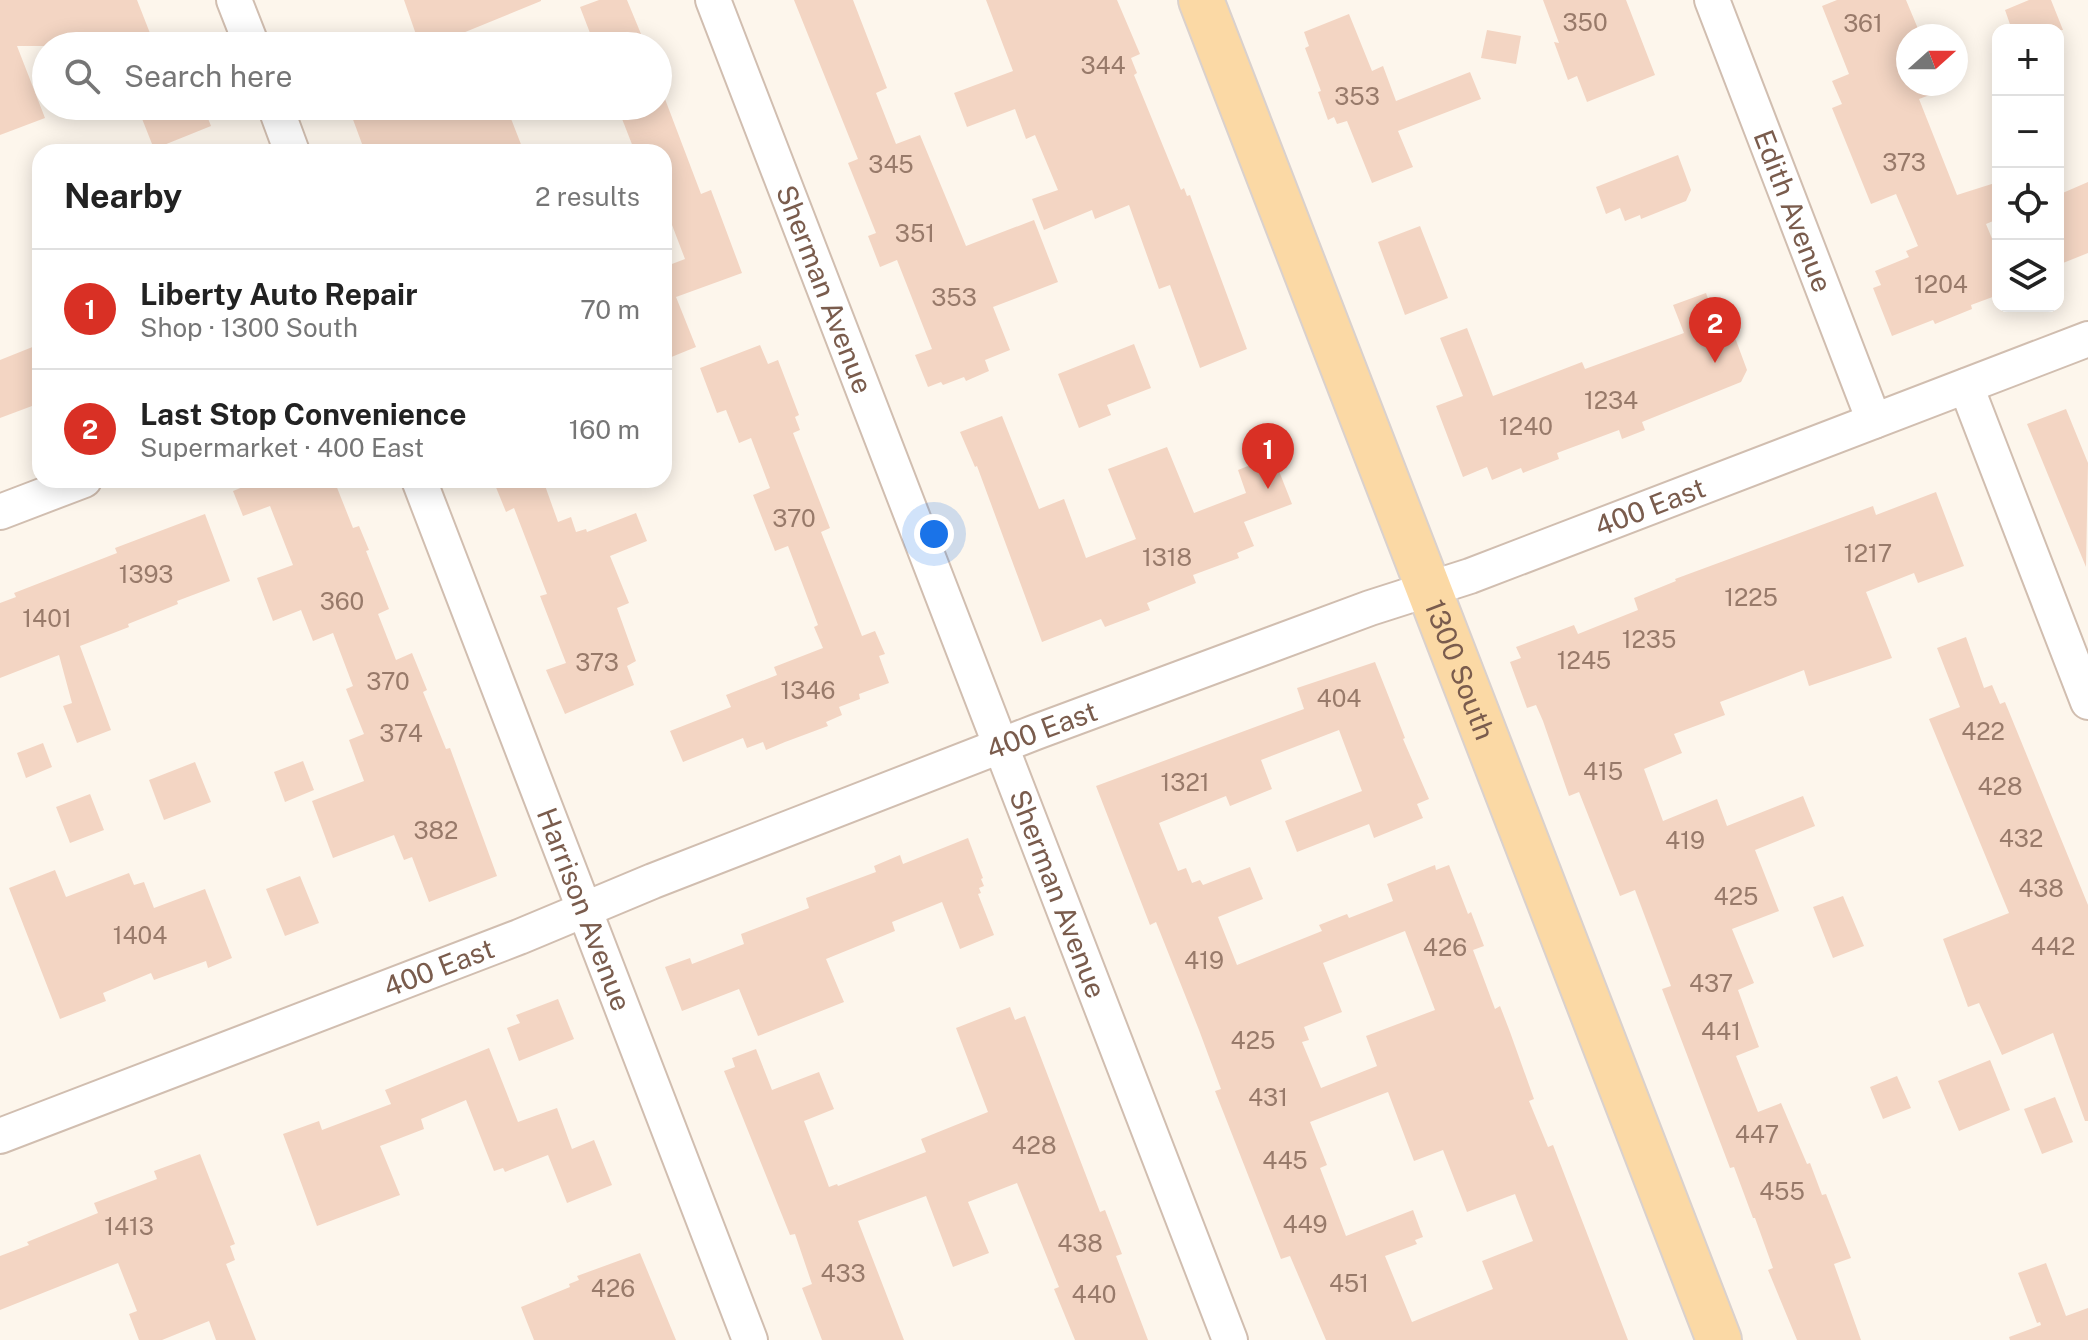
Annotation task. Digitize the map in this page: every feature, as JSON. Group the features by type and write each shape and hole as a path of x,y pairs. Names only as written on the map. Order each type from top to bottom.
{"main road":[{"name":"1300 South","path":"1201,0 1719,1340"}],"street":[{"path":"234,0 247,32"},
{"name":"Sherman Avenue","path":"713,0 1230,1340"},
{"name":"Edith Avenue","path":"1712,0 1874,421"},
{"path":"280,120 289,144"},
{"name":"400 East","path":"0,1136 519,937 1001,746 1370,608 1470,576 2088,339"},
{"path":"1966,386 2088,702"},
{"path":"0,512 63,488"},
{"name":"Harrison Avenue","path":"422,488 750,1340"}],"building":[{"path":"0,0 137,0 150,32 32,32 32,46 17,46 32,85 32,120 40,120 0,135"},
{"path":"404,0 541,0 465,32 415,32"},
{"path":"599,0 627,0 640,32 590,32 580,7"},
{"path":"794,0 853,0 887,88 876,93 896,144 920,135 966,246 1034,220 1058,282 993,307 1010,350 985,360 989,371 966,381 964,377 928,387 915,355 932,349 897,260 880,267 868,236 876,233 848,163 858,159"},
{"path":"986,0 1117,0 1140,54 1131,58 1137,73 1134,75 1181,190 1184,188 1187,196 1190,195 1247,349 1200,368 1170,285 1159,289 1129,205 1095,219 1092,210 1044,230 1032,199 1058,190 1035,135 1026,139 1015,109 967,127 954,93 1013,71"},
{"path":"1543,0 1626,0 1655,75 1587,102 1577,76 1568,80 1554,42 1559,43"},
{"path":"1837,0 1906,0 1916,24 1896,24 1896,96 1927,96 1919,99 1957,195 1992,184 1992,222 1986,224 1992,238 1992,297 1971,305 1972,309 1892,336 1873,288 1881,285 1875,271 1909,257 1906,251 1918,246 1896,194 1871,204 1832,108 1842,104 1832,81 1849,74 1822,6"},
{"path":"2029,0 2051,0 2061,24 2010,24 2005,10"},
{"path":"1349,14 1372,71 1383,66 1396,101 1470,72 1481,99 1398,131 1413,167 1372,183 1347,121 1337,124 1334,117 1328,120 1305,48 1309,46 1304,32"},
{"path":"1487,30 1521,36 1516,64 1481,58"},
{"path":"672,117 701,194 711,190 742,273 676,297 696,347 672,357 672,264 685,259 672,225 672,144 632,144 622,120 672,120"},
{"path":"143,120 209,120 211,126 166,144 152,144"},
{"path":"353,120 511,120 521,144 362,144"},
{"path":"1678,155 1691,190 1686,201 1641,219 1640,215 1625,221 1620,208 1606,214 1596,187"},
{"path":"2088,182 2088,253 2064,263 2064,240 2064,192"},
{"path":"1420,226 1448,298 1405,315 1378,242"},
{"path":"1706,293 1713,312 1724,308 1747,370 1741,382 1642,422 1645,430 1622,439 1619,430 1557,453 1559,459 1523,473 1521,468 1492,480 1487,467 1463,477 1436,406 1463,396 1440,338 1467,328 1493,396 1582,362 1585,369 1684,333 1673,305"},
{"path":"1134,344 1151,388 1107,405 1111,415 1079,428 1058,374"},
{"path":"760,345 768,364 778,360 799,415 795,417 800,430 793,433 830,528 821,532 862,636 875,631 885,654 879,656 889,683 859,694 860,699 839,707 842,715 826,722 828,726 766,750 763,742 747,748 743,738 683,762 670,731 731,707 726,695 777,675 774,667 823,648 814,627 818,625 788,546 775,551 753,495 770,488 751,438 739,443 726,410 717,413 700,368"},
{"path":"32,347 32,406 0,418 0,360"},
{"path":"2066,409 2088,463 2086,567 2027,424"},
{"path":"1002,416 1039,509 1064,499 1086,558 1136,539 1108,469 1167,447 1194,513 1246,493 1238,470 1273,456 1292,504 1244,522 1254,546 1237,553 1239,558 1193,575 1196,583 1147,603 1150,610 1105,627 1101,619 1042,642 977,466 960,432"},
{"path":"240,488 337,488 353,528 359,526 369,550 366,551 389,609 378,614 396,660 412,653 427,690 423,692 446,749 450,748 497,876 429,902 412,857 404,860 394,835 333,858 312,801 364,781 349,740 364,734 346,689 353,686 333,633 313,641 301,610 273,621 257,578 293,565 270,506 243,516 233,491"},
{"path":"496,488 546,488 558,522 571,517 576,532 586,529 587,532 636,513 647,541 610,556 629,603 617,608 636,661 627,666 634,685 565,714 546,670 566,663 540,596 547,594 514,508 506,512"},
{"path":"1936,492 1964,566 1918,583 1914,573 1866,592 1892,658 1809,686 1804,670 1720,702 1725,715 1674,734 1682,753 1644,769 1663,821 1717,799 1727,826 1803,796 1815,826 1755,850 1779,911 1732,929 1754,983 1738,990 1759,1047 1736,1056 1758,1112 1781,1103 1822,1195 1826,1194 1851,1258 1834,1264 1861,1340 1797,1340 1768,1270 1773,1268 1755,1218 1734,1167 1730,1168 1662,989 1671,986 1635,890 1620,896 1579,792 1569,796 1536,705 1527,708 1510,662 1521,658 1516,647 1574,625 1578,634 1638,610 1634,598 1675,579 1873,506 1876,515"},
{"path":"205,514 230,581 177,601 178,604 128,624 129,627 80,646 111,730 77,743 63,706 72,703 59,655 0,678 0,603 16,597 14,593 117,553 115,548"},
{"path":"1966,637 1984,688 1992,685 2000,704 2005,702 2088,905 2088,1121 2085,1121 2053,1033 2002,1055 1979,1003 1968,1007 1943,939 2009,913 1929,719 1960,707 1937,648"},
{"path":"1375,662 1429,799 1417,804 1423,818 1374,838 1369,824 1297,852 1285,821 1362,791 1339,730 1261,760 1272,789 1230,806 1226,796 1159,823 1178,871 1186,868 1192,883 1200,880 1203,885 1250,867 1263,899 1218,917 1237,965 1322,931 1319,925 1347,914 1349,918 1393,901 1387,884 1435,865 1436,870 1449,865 1484,946 1473,950 1495,1009 1500,1006 1510,1032 1534,1099 1529,1101 1548,1147 1553,1145 1628,1340 1326,1340 1290,1256 1281,1259 1215,1091 1221,1089 1199,1030 1156,922 1150,925 1096,786 1304,709 1297,688","holes":["1405,931 1435,1010 1366,1036 1377,1066 1321,1088 1302,1042 1309,1040 1304,1027 1342,1012 1323,963","1388,1092 1414,1161 1443,1150 1467,1212 1515,1194 1533,1241 1482,1261 1493,1289 1412,1322 1385,1256 1417,1244 1415,1240 1423,1237 1413,1210 1346,1236 1320,1168 1327,1165 1310,1122"]},
{"path":"43,743 52,767 26,778 17,753"},
{"path":"303,761 314,790 285,802 274,772"},
{"path":"195,762 211,802 164,820 149,780"},
{"path":"90,794 104,830 70,843 56,807"},
{"path":"968,838 983,878 984,886 979,888 981,893 978,894 994,935 960,949 942,902 892,922 895,931 826,959 844,1002 758,1036 739,989 682,1011 665,967 690,958 692,964 744,944 741,934 809,908 806,898 876,872 874,866 900,855 903,864"},
{"path":"55,870 66,897 129,873 134,885 144,882 154,908 205,889 232,958 208,968 206,961 154,980 151,973 103,993 106,1001 60,1019 9,888"},
{"path":"300,876 319,923 285,936 266,889"},
{"path":"1843,896 1864,946 1833,958 1813,907"},
{"path":"558,999 574,1039 519,1061 507,1028 520,1023 516,1015"},
{"path":"1010,1007 1015,1020 1025,1016 1100,1212 1105,1210 1122,1254 1116,1256 1148,1340 1075,1340 1054,1289 1059,1287 1017,1183 968,1202 989,1253 953,1267 926,1196 858,1221 904,1340 822,1340 802,1288 812,1284 795,1234 790,1235 724,1071 735,1067 732,1058 756,1049 772,1090 819,1072 834,1109 804,1121 829,1187 838,1186 926,1152 921,1139 988,1112 956,1028"},
{"path":"489,1048 518,1122 557,1108 572,1149 594,1140 612,1185 567,1203 548,1155 505,1172 503,1168 494,1171 466,1100 421,1119 424,1129 380,1146 400,1195 317,1226 283,1134 319,1121 322,1130 391,1104 385,1090"},
{"path":"1990,1060 2010,1110 1959,1131 1938,1081"},
{"path":"1897,1076 1911,1108 1883,1119 1870,1087"},
{"path":"2055,1097 2073,1142 2042,1154 2024,1109"},
{"path":"200,1154 235,1244 230,1246 235,1260 226,1264 256,1340 216,1340 209,1321 162,1340 139,1340 129,1314 137,1311 118,1263 0,1310 0,1256 98,1213 94,1203 157,1179 154,1171"},
{"path":"640,1253 676,1340 534,1340 521,1307 570,1287 569,1284 579,1280 577,1276"},
{"path":"2046,1263 2066,1316 2088,1308 2088,1340 2010,1340 2009,1337 2041,1325 2037,1323 2018,1273"}],"place":[{"name":"Last Stop Convenience","path":"1715,363"},
{"name":"Liberty Auto Repair","path":"1268,489"}]}
